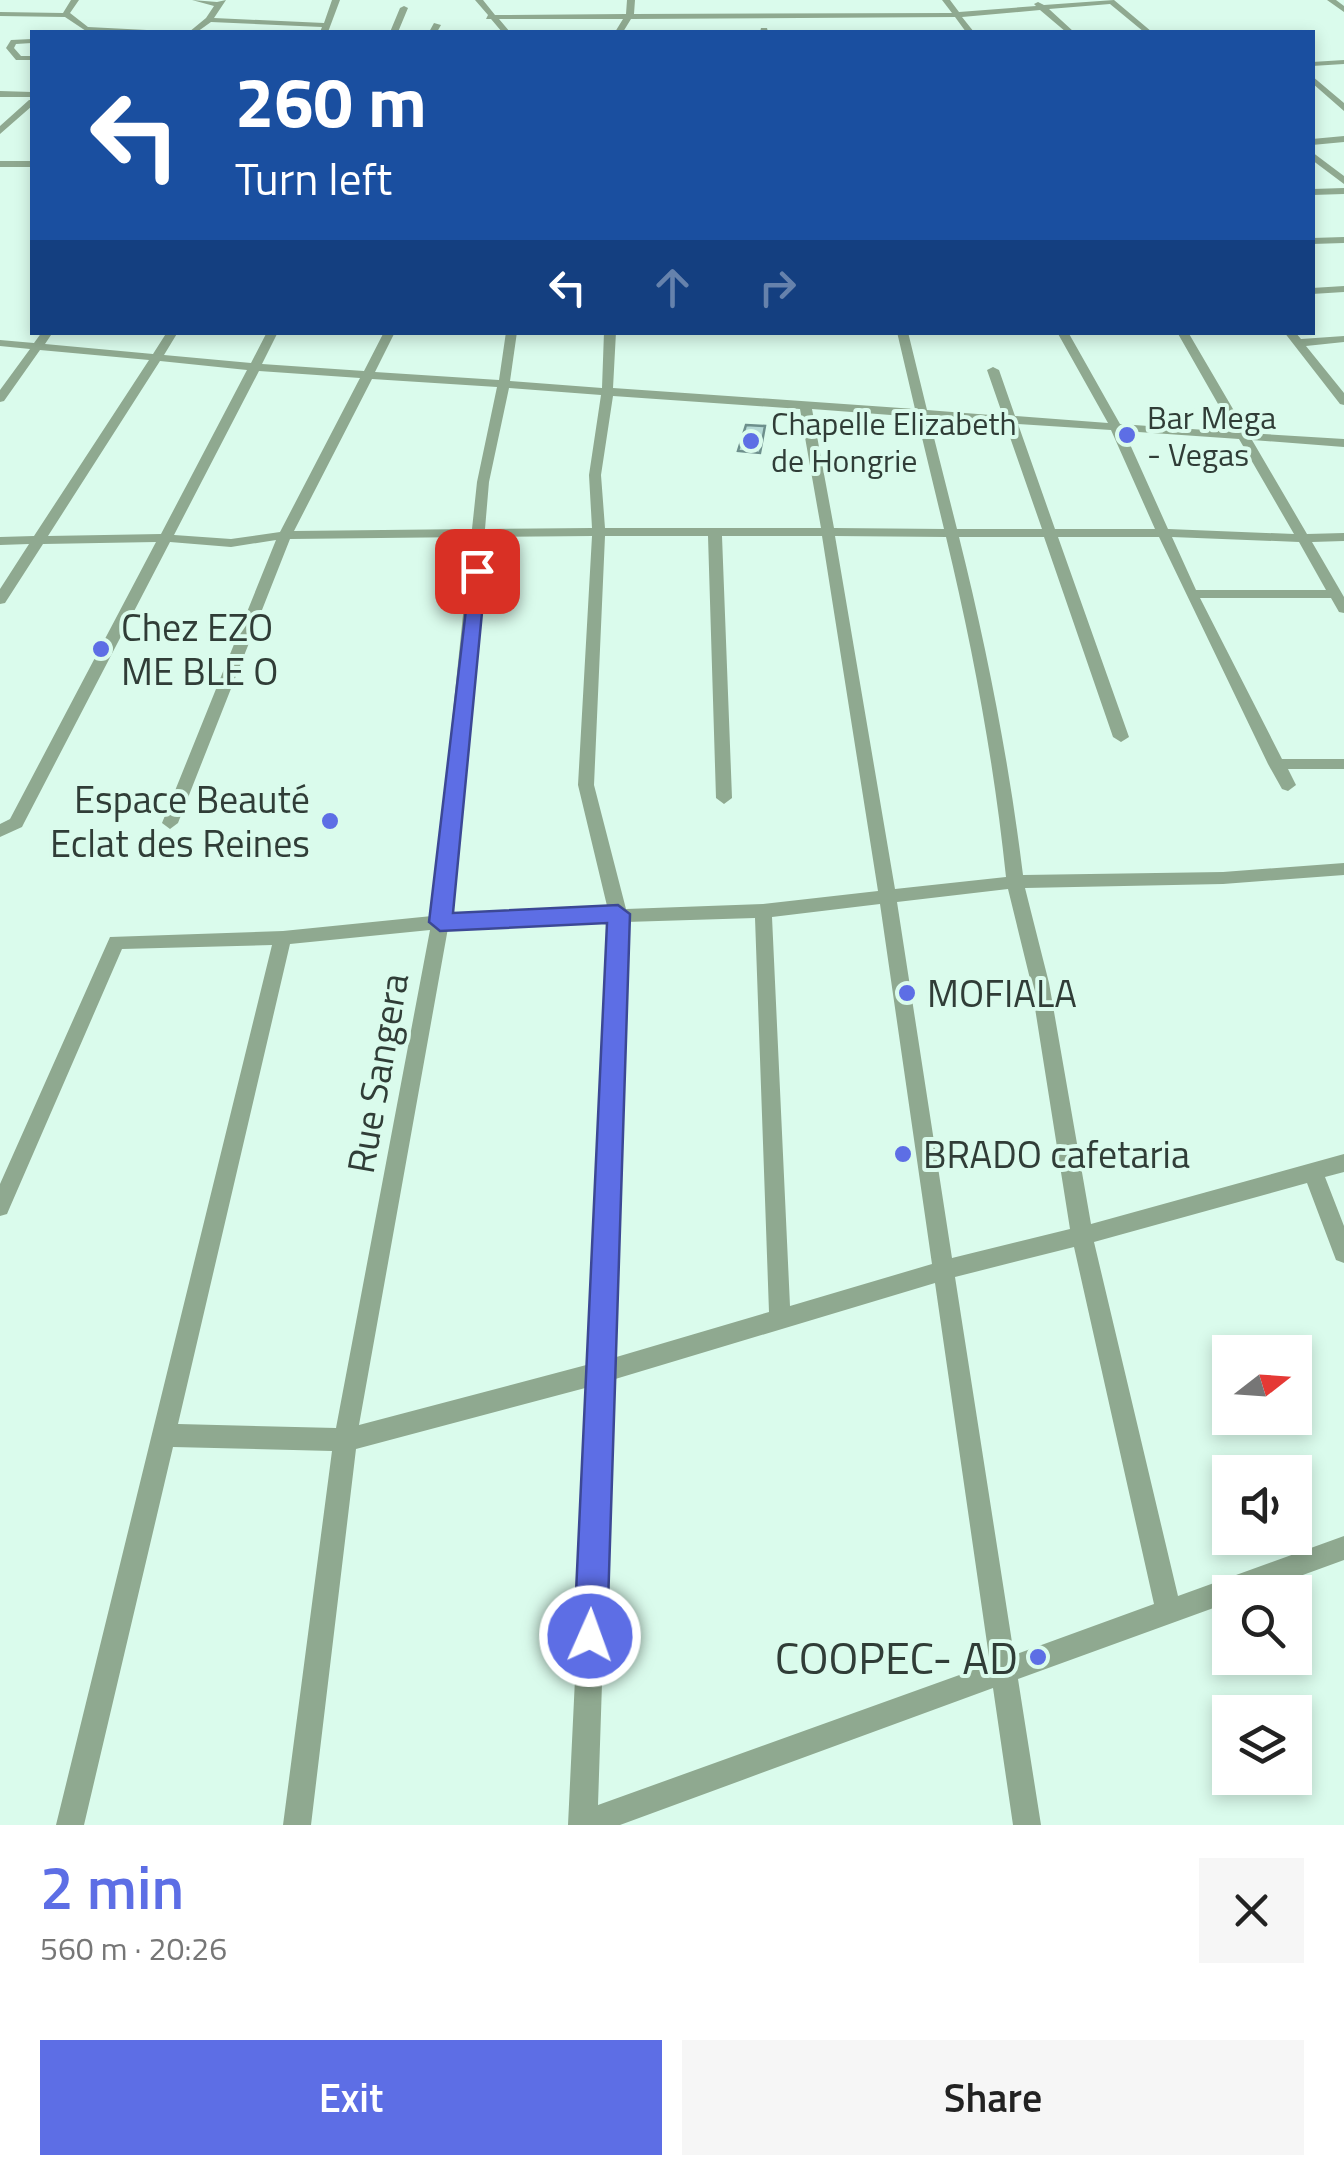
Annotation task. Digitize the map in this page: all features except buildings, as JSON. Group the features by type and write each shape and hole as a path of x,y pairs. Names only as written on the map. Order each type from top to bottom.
{"street":[{"path":"68,16 74,0"},
{"path":"196,0 220,3 209,20 196,30"},
{"path":"209,20 326,29 336,0"},
{"path":"479,0 489,17 504,30"},
{"path":"620,30 630,14 631,0"},
{"path":"716,0 721,14"},
{"path":"811,0 822,13"},
{"path":"946,0 953,15 968,30"},
{"path":"1034,0 1068,30"},
{"path":"1331,0 1344,10"},
{"path":"489,17 953,15 1110,1 1146,30"},
{"path":"395,30 404,8"},
{"path":"0,14 68,16 85,30"},
{"path":"18,58 12,54 14,42 30,41"},
{"path":"0,58 30,58"},
{"path":"1315,64 1344,62"},
{"path":"1315,81 1344,108"},
{"path":"0,94 30,102 16,120 0,131"},
{"path":"1315,142 1344,138"},
{"path":"1315,157 1344,181"},
{"path":"0,164 30,164"},
{"path":"1315,192 1344,191"},
{"path":"1315,242 1344,240"},
{"path":"1315,291 1344,289"},
{"path":"0,398 46,335"},
{"path":"0,600 170,335"},
{"path":"0,831 16,823 272,335"},
{"path":"170,824 285,535 389,335"},
{"name":"Rue Sangera","path":"297,1825 345,1440 440,922 481,534 483,482 500,425 502,383 511,335"},
{"path":"610,335 595,475 599,532 586,785 618,914 583,1825 1344,1548"},
{"path":"903,335 952,534 1004,784 1014,882 1040,983 1082,1236 1169,1613"},
{"path":"1064,335 1116,425 1192,594 1288,785"},
{"path":"1184,335 1344,610"},
{"path":"1293,338 1344,339"},
{"path":"1293,338 1344,401"},
{"path":"0,343 156,355 255,368 372,372 1344,443"},
{"path":"993,370 1122,738"},
{"path":"805,405 831,534 1001,1675 1027,1825"},
{"path":"0,541 167,538 231,543 285,535 599,532 715,536 1163,533 1344,537"},
{"path":"715,536 724,798"},
{"path":"1192,594 1336,594"},
{"path":"1276,764 1344,764"},
{"path":"0,1206 116,942 284,938 440,922 762,911 1014,882 1223,878 1344,869"},
{"path":"762,911 780,1319"},
{"path":"70,1825 284,938"},
{"path":"164,1435 345,1440 600,1373 941,1270 1082,1236 1344,1163"},
{"path":"1314,1172 1344,1253"}],"place":[{"name":"Bar Mega - Vegas","path":"1127,435"},
{"name":"Chapelle Elizabeth de Hongrie","path":"751,441"},
{"name":"Chez EZO ME BLE O","path":"101,649"},
{"name":"Espace Beauté Eclat des Reines","path":"330,821"},
{"name":"MOFIALA","path":"907,993"},
{"name":"BRADO cafetaria","path":"903,1154"},
{"name":"COOPEC- AD","path":"1038,1657"}],"route":[{"path":"477,571 440,922 618,914 590,1636"}]}
